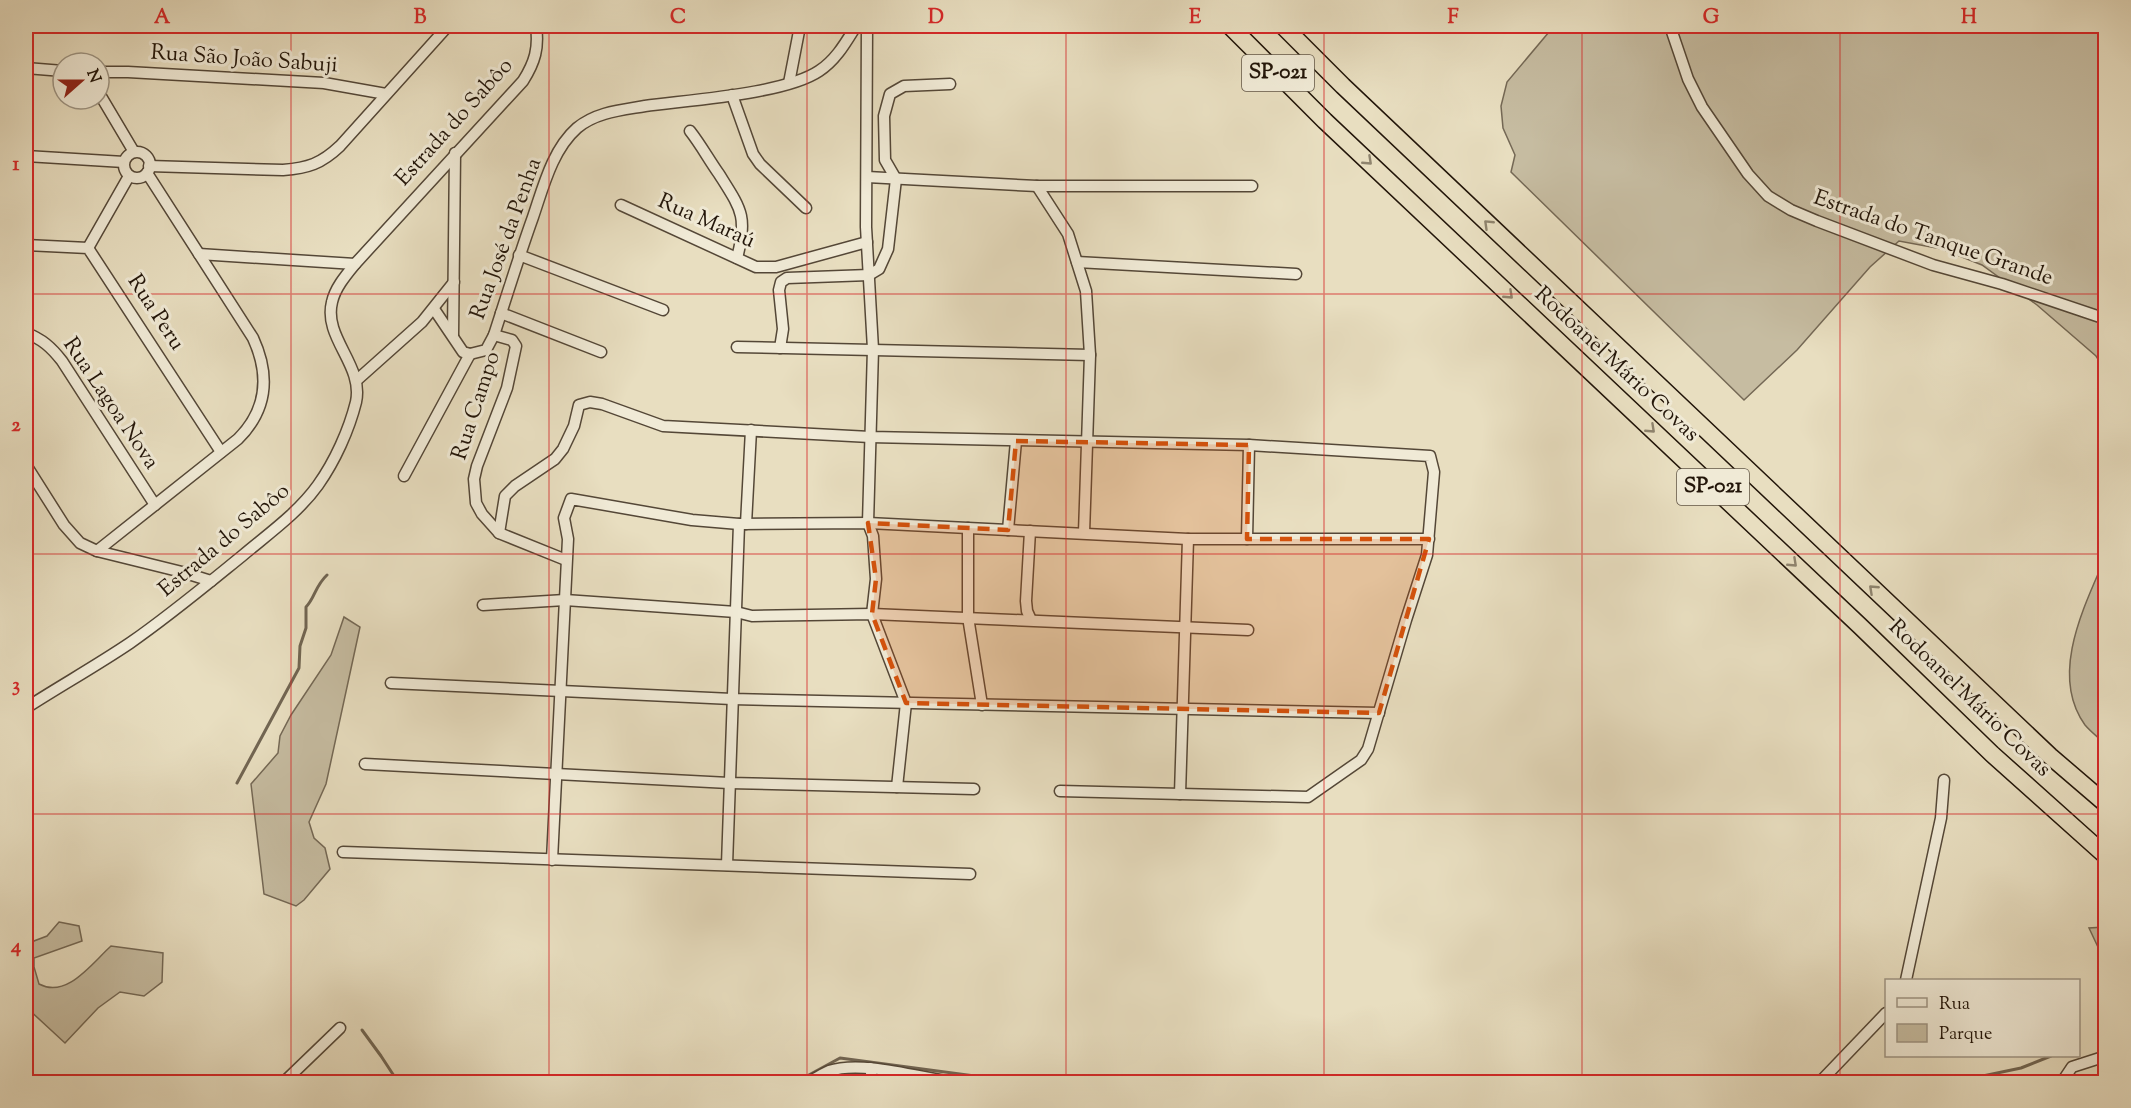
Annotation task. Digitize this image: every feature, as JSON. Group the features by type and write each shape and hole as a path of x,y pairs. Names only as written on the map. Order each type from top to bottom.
{"highway":[{"name":"Rodoanel Mário Covas","path":"1230,26 1325,121 1860,626 1992,754 2103,854"},
{"name":"Rodoanel Mário Covas","path":"1283,26 1343,86 1849,567 2050,756 2103,802"}],"street":[{"path":"97,552 249,429 260,406 264,371 253,338 148,169 145,155 134,152 128,155 124,162 125,171 129,176 140,177 148,169 283,170 305,168 329,156 448,26"},
{"name":"Estrada do Sabôo","path":"26,708 129,643 211,581 283,522 318,486 332,464 357,398 357,380 332,321 330,310 336,290 355,264 523,81 537,53 536,26"},
{"path":"789,83 800,26"},
{"name":"Rua José da Penha","path":"434,309 463,352 470,354 486,350 494,335 545,180 562,147 576,129 596,116 615,111 732,94 789,83 819,72 833,60 856,26"},
{"path":"867,26 866,227 873,349 868,523 873,536 876,579 872,614 906,703 897,787"},
{"name":"Estrada do Tanque Grande","path":"1670,26 1688,79 1702,107 1748,174 1768,196 1817,222 1933,265 2002,284 2106,319"},
{"path":"26,68 51,70"},
{"name":"Rua São João Sabuji","path":"111,72 324,83 386,94"},
{"path":"780,348 783,329 778,290 781,282 787,278 869,275 879,269 888,249 896,179 885,160 884,116 890,94 904,86 950,84"},
{"path":"732,94 753,154 760,164 806,208"},
{"path":"110,111 134,152"},
{"path":"690,131 705,149 738,204 743,227 737,258"},
{"path":"453,336 455,153"},
{"path":"26,156 124,162"},
{"path":"26,245 88,248 129,176"},
{"path":"867,177 1037,186 1252,186"},
{"path":"1037,186 1068,234 1086,291 1090,355 1084,534"},
{"name":"Rua Maraú","path":"621,205 756,267 776,267 867,242"},
{"name":"Rua Peru","path":"88,248 221,452"},
{"path":"200,254 355,264"},
{"path":"519,255 663,310"},
{"path":"1077,262 1296,274"},
{"path":"357,380 434,309 454,282"},
{"path":"501,313 601,352"},
{"name":"Rua Lagoa Nova","path":"26,333 51,346 155,505"},
{"name":"Rua Campo","path":"494,335 512,340 516,346 516,352 507,388 477,466 474,493 482,514 499,532"},
{"path":"737,347 1090,355"},
{"path":"404,476 470,354"},
{"path":"566,560 499,532 505,496 515,486 555,459 570,436 579,405 585,402 602,404 663,426 870,437 1249,445 1430,456 1434,472 1427,555 1368,749 1360,760 1308,798 1060,791"},
{"path":"727,865 736,612 751,430"},
{"path":"1008,530 1016,441"},
{"path":"1247,539 1249,445"},
{"path":"26,465 72,534 88,548 211,581"},
{"path":"552,860 568,539 564,518 571,499 692,520 742,524 868,523 1188,539 1429,539"},
{"path":"968,528 968,617 982,705"},
{"path":"1030,531 1026,601 1031,620"},
{"path":"1180,794 1188,539"},
{"path":"483,604 565,600 736,612 752,616 872,614 1248,630"},
{"path":"391,683 732,699 1379,713"},
{"path":"365,764 729,783 974,789"},
{"path":"1906,979 1941,818 1944,780"},
{"path":"343,852 970,874"},
{"path":"1820,1083 1885,1015"},
{"path":"284,1083 340,1028"},
{"path":"2062,1083 2072,1066 2100,1058"},
{"path":"815,1081 829,1071 843,1068 870,1068 924,1080 951,1083"},
{"path":"870,1068 873,1083"}],"highlighted area":[{"path":"1016,441 1249,445 1247,539 1429,539 1379,713 906,703 872,614 876,579 868,523 1008,530"}],"green space":[{"path":"1554,26 2105,26 2105,370 2096,356 2037,305 1982,265 1942,249 1899,241 1870,267 1797,350 1744,400 1511,172 1515,155 1503,128 1501,106 1507,82"},
{"path":"2105,558 2106,744 2085,725 2075,705 2070,685 2070,663 2080,619"},
{"path":"344,617 360,627 326,784 309,822 314,838 325,848 330,869 304,900 296,906 264,894 251,784 278,753 280,736 291,715 331,655"},
{"path":"59,922 79,926 82,941 34,958 39,984 49,987 59,987 69,983 111,946 163,953 162,982 144,996 120,992 98,1008 65,1043 26,1007 26,951 34,941 47,936"},
{"path":"2106,927 2105,962 2089,928"}],"waterway":[{"path":"237,783 299,668 300,646 306,628 306,607 327,575"},
{"path":"362,1030 398,1082"},
{"path":"1954,1082 2021,1068 2048,1057"},
{"path":"796,1082 840,1058 1020,1082"},
{"path":"1488,1082 1516,1077 1562,1082"}]}
